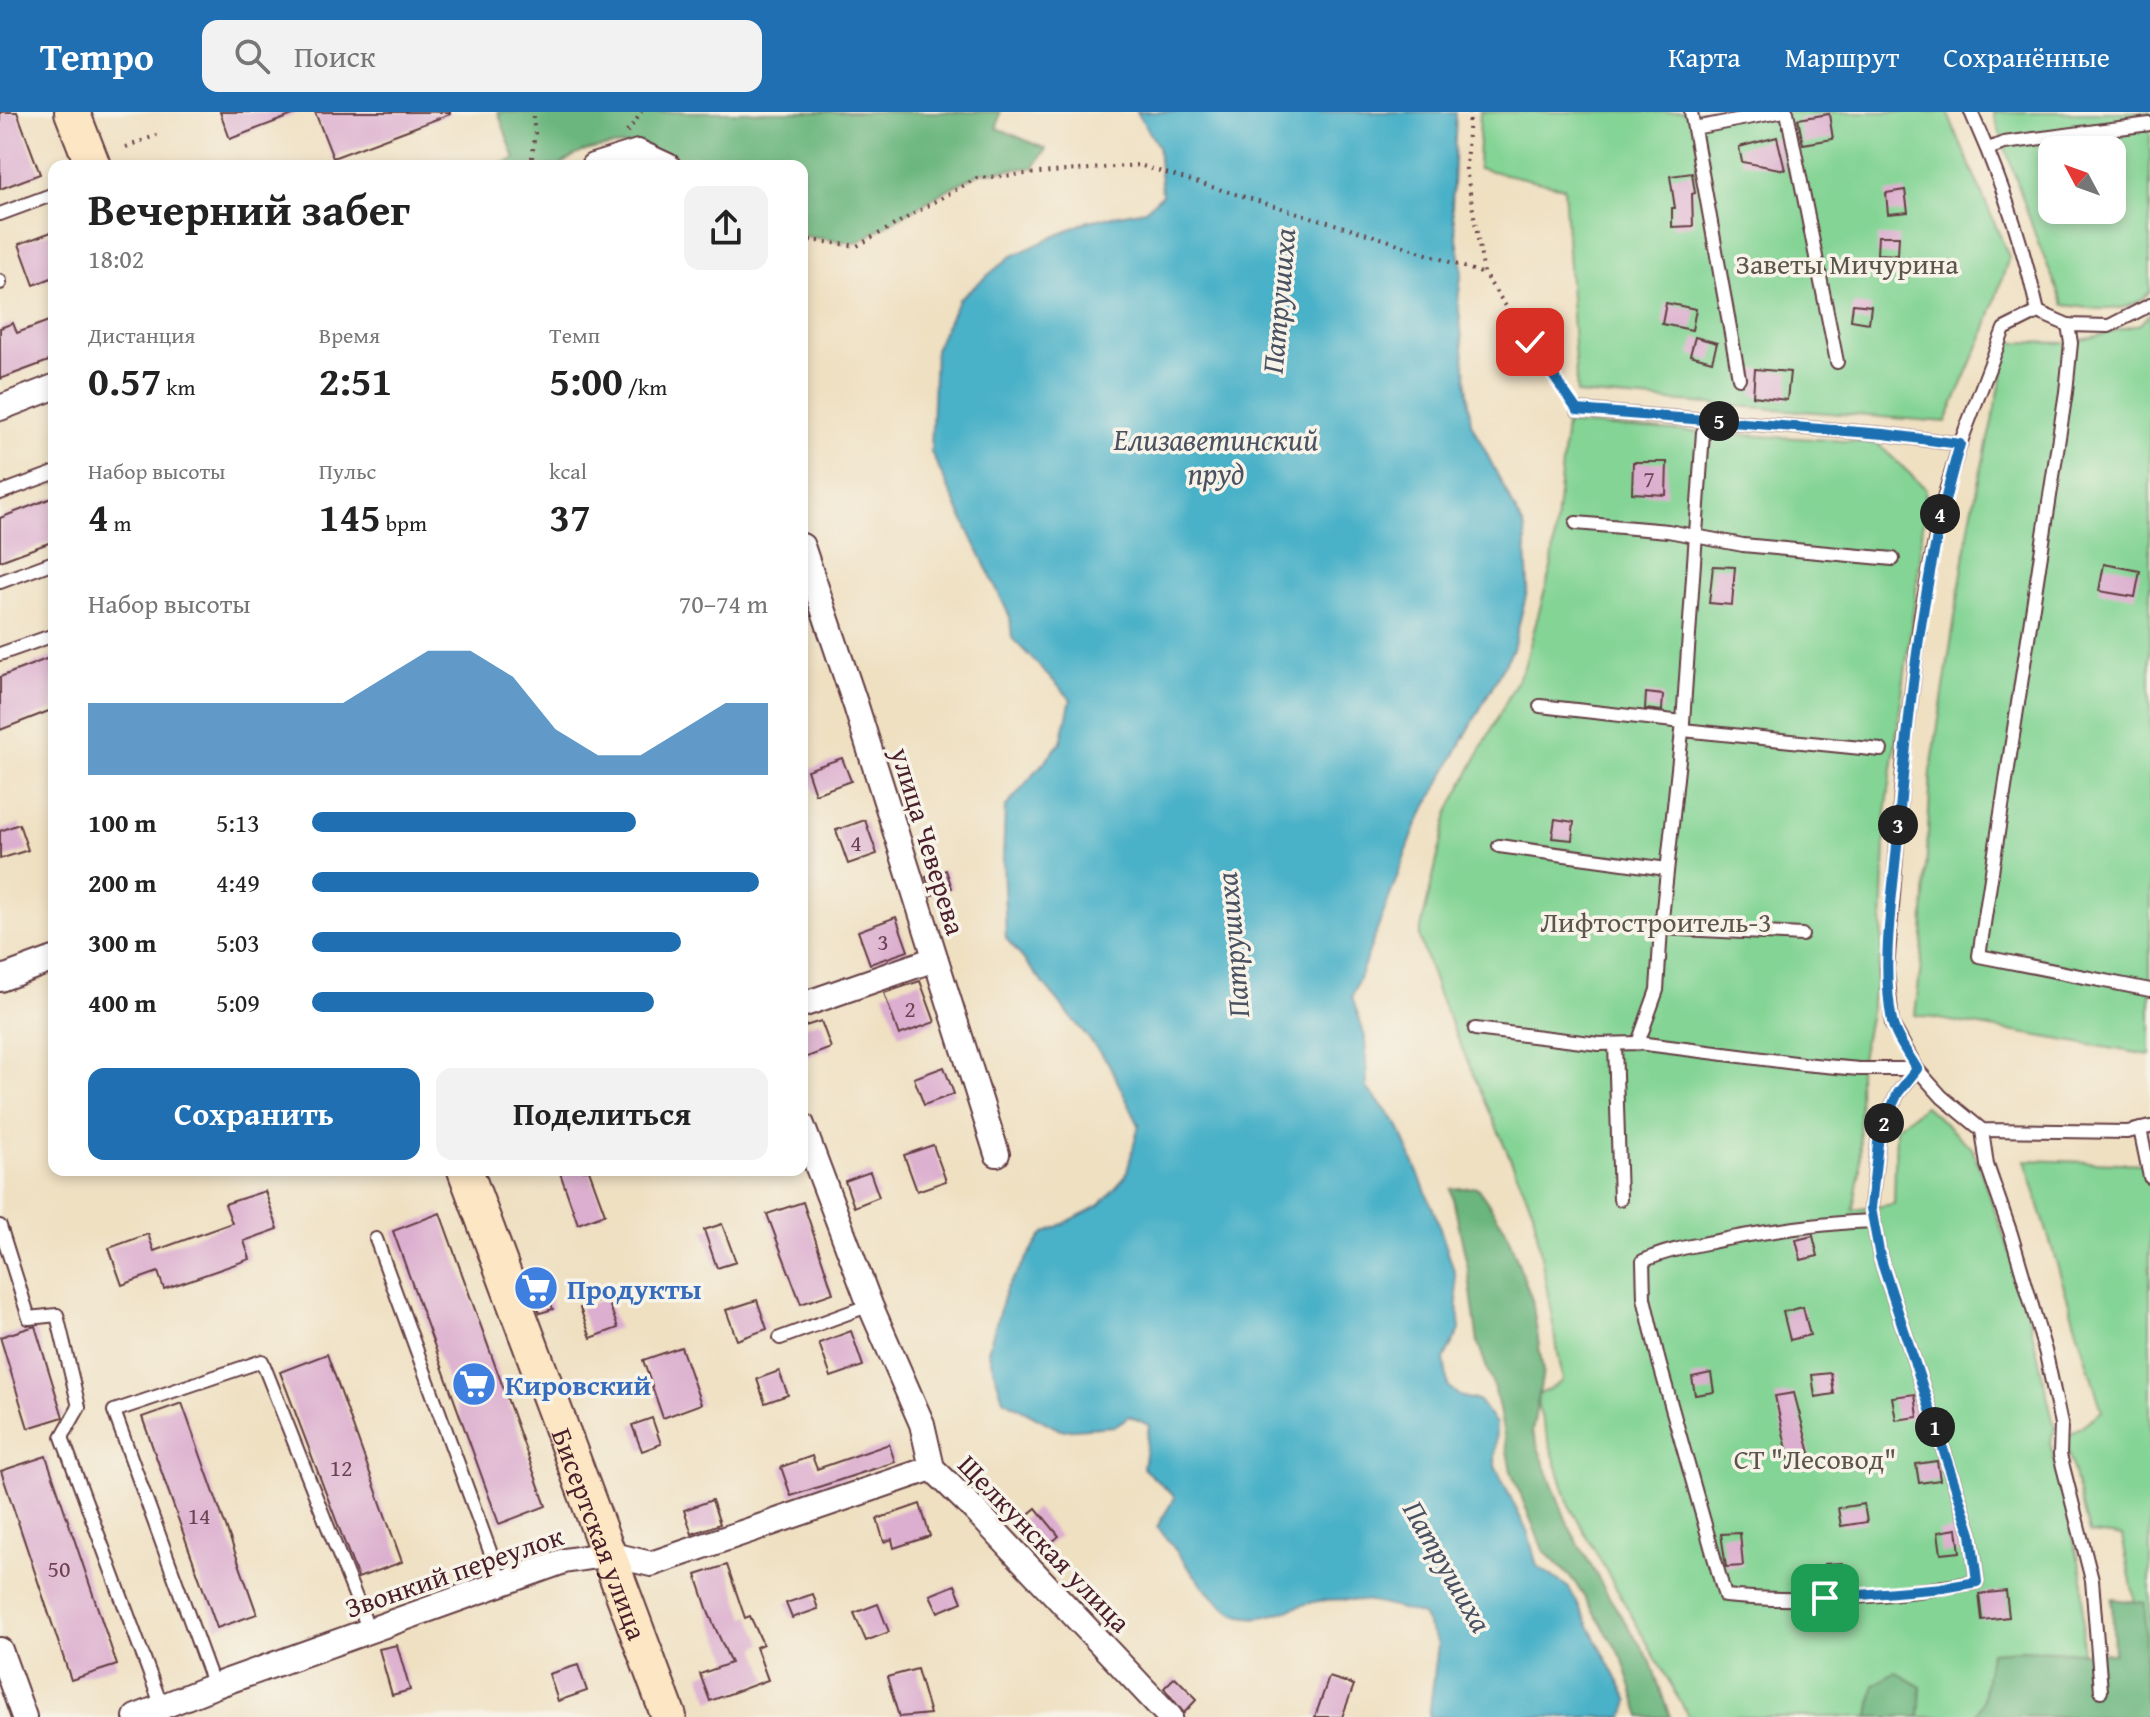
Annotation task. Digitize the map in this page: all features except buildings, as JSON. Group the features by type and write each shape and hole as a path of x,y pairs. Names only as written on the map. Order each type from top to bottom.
{"main road":[{"path":"72,112 91,160"},
{"name":"Бисертская улица","path":"467,1176 669,1717"}],"street":[{"path":"612,160 638,152 655,160"},
{"path":"0,408 48,389"},
{"name":"улица Чеверева","path":"808,565 997,1154"},
{"path":"808,1003 935,959"},
{"path":"0,979 48,961"},
{"name":"Щелкунская улица","path":"808,1141 870,1305 922,1424 932,1468 1170,1717"},
{"name":"Звонкий переулок","path":"136,1717 214,1686 370,1633 564,1561 609,1554 651,1564 932,1468"},
{"path":"0,1650 24,1717"}],"lane":[{"path":"1691,112 1739,378"},
{"path":"1694,128 1779,112"},
{"path":"1787,112 1837,362"},
{"path":"1971,112 1988,149 2026,257 2038,312"},
{"path":"1988,149 2004,143 2150,124"},
{"path":"0,214 48,196"},
{"path":"2150,305 2109,326 2068,325 2038,312 2004,329 1960,444 1942,504 1921,615 1904,757 1887,969 1892,1024 1917,1069 1942,1097 1982,1130 2127,1132 2145,1128 2150,1177"},
{"path":"2068,325 2071,343 2066,392 1979,956 2150,990"},
{"path":"1577,410 1884,434 1960,444"},
{"path":"1638,1043 1657,990 1683,726 1703,432"},
{"path":"0,493 48,475"},
{"path":"1576,523 1668,531 1743,545 1893,559"},
{"path":"0,582 48,564"},
{"path":"0,654 48,637"},
{"path":"1540,706 1881,750"},
{"path":"1499,846 1667,869"},
{"path":"1661,928 1802,935"},
{"path":"1475,1029 1615,1044 1638,1043 1803,1064 1859,1069 1917,1069"},
{"path":"1615,1044 1620,1199"},
{"path":"1873,1221 1824,1223 1758,1233 1661,1253 1643,1261 1644,1298 1659,1362 1725,1596 1769,1601 1825,1598 1943,1588 1977,1582 1971,1534 1880,1257 1871,1208 1879,1134 1898,1093 1917,1069"},
{"path":"1982,1130 1987,1165 2046,1354 2061,1424 2060,1455 2092,1580 2101,1691"},
{"path":"0,1226 29,1318 57,1315 79,1407 62,1437 162,1707"},
{"path":"376,1239 502,1584"},
{"path":"780,1338 870,1305"},
{"path":"214,1686 114,1411 262,1361 370,1633"}],"path":[{"path":"532,112 535,133 532,160"},
{"path":"1469,112 1466,169 1484,274 1577,410"},
{"path":"126,147 157,135"},
{"path":"808,240 857,246 977,178 1139,165 1384,239 1484,274"}],"green space":[{"path":"498,112 1000,112 997,128 1046,149 1034,167 980,173 856,243 808,237 808,160 653,160 642,144 588,150 567,160 512,160 515,159"},
{"name":"Заветы Мичурина","path":"1480,112 1947,112 2009,257 1984,334 1946,422 1577,394 1564,187 1478,168"},
{"path":"1993,112 2150,112 2150,292 2141,300 2120,308 2064,305 2038,243"},
{"path":"2150,314 2150,1055 1915,1015 1922,957 1931,770 1971,515 2010,342 2071,343 2140,324"},
{"path":"1566,424 1877,443 1926,489 1918,576 1886,813 1881,955 1859,1069 1860,1170 1853,1210 1894,1204 1896,1127 1925,1106 1972,1148 2020,1280 2055,1429 2050,1442 2083,1578 2082,1684 2012,1717 1689,1717 1569,1505 1535,1397 1563,1381 1533,1210 1438,994 1419,937 1448,813 1524,667 1552,564"},
{"path":"2025,1160 2150,1164 2150,1679 2122,1536 2089,1533 2065,1438 2102,1411"},
{"path":"1477,1187 1505,1228 1532,1300 1543,1372 1532,1432 1569,1527 1650,1660 1670,1717 1641,1717 1622,1657 1574,1581 1543,1550 1511,1471 1496,1394 1478,1343 1468,1269 1451,1189"},
{"path":"2112,1599 2145,1603 2145,1696 2150,1717 1975,1717 1983,1700 1990,1652 2114,1653"},
{"path":"1896,1672 1921,1687 1919,1717 1869,1717 1874,1685"}],"water":[{"name":"Елизаветинский пруд","path":"1137,112 1456,112 1452,209 1462,268 1458,301 1471,423 1525,529 1528,587 1513,649 1417,824 1352,997 1365,1037 1367,1088 1398,1125 1436,1216 1455,1274 1460,1330 1444,1359 1448,1386 1459,1396 1479,1401 1496,1424 1495,1466 1528,1533 1537,1566 1569,1588 1629,1701 1624,1717 1429,1717 1438,1644 1422,1615 1384,1605 1346,1600 1308,1603 1263,1617 1241,1616 1230,1611 1201,1583 1157,1527 1175,1497 1143,1468 1149,1425 1129,1416 1115,1426 1060,1430 1003,1399 988,1351 1006,1289 1043,1234 1100,1205 1126,1176 1139,1125 1108,1062 1006,938 1003,862 1005,808 1061,742 1071,699 1012,638 1010,617 931,452 935,349 959,299 1010,257 1088,221 1145,210 1162,195 1158,146"}],"place":[{"name":"Продукты","path":"536,1288"},
{"name":"Кировский","path":"474,1384"}],"route":[{"path":"1530,342 1577,410 1884,434 1960,444 1942,504 1921,615 1904,757 1887,969 1892,1024 1917,1069 1898,1093 1879,1134 1871,1208 1880,1257 1971,1534 1977,1582 1943,1588 1825,1598"}],"water label":[{"name":"Патрушиха","path":"1278,301"},
{"name":"Патрушиха","path":"1232,945"},
{"name":"Патрушиха","path":"1448,1566"}],"park label":[{"name":"Лифтостроитель-3","path":"1656,921"},
{"name":"СТ \"Лесовод\"","path":"1815,1458"}]}
